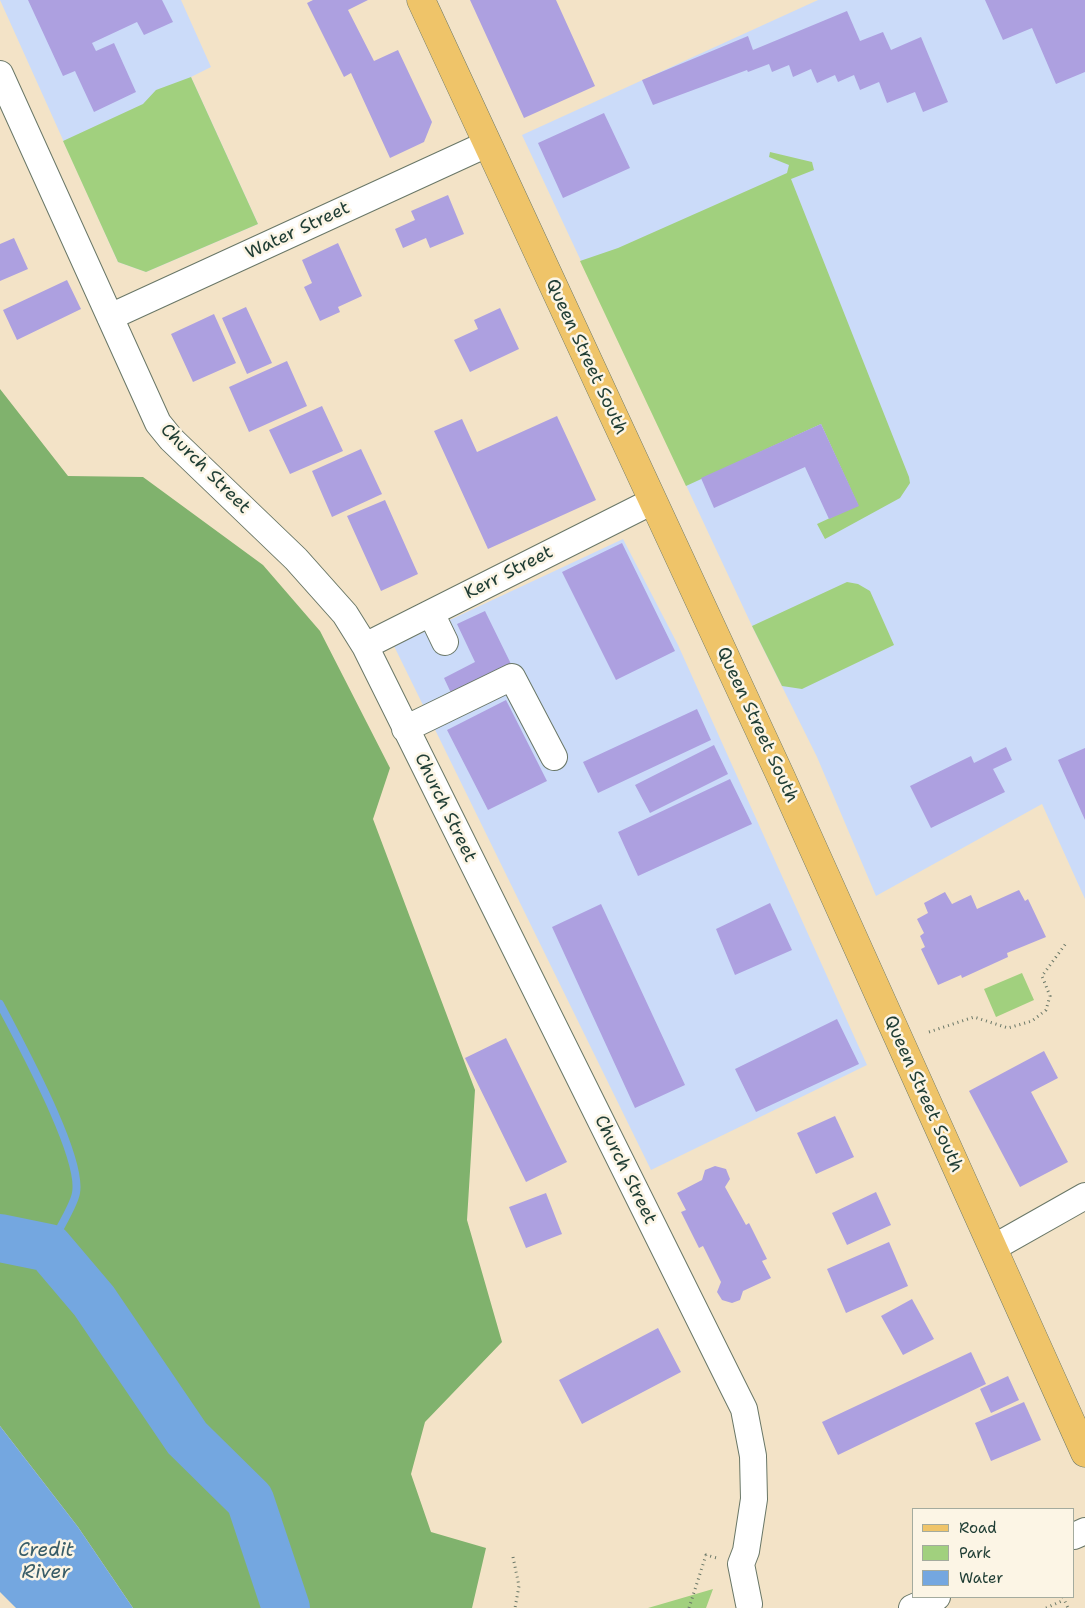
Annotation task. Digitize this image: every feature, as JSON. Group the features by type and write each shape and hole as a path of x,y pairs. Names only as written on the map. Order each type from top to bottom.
{"main road":[{"name":"Queen Street South","path":"421,0 784,783 1085,1453"}],"street":[{"name":"Church Street","path":"0,74 158,423 178,446 321,585 345,614 365,646 744,1409 752,1449 754,1500 746,1551 741,1564 749,1607"},
{"name":"Water Street","path":"110,317 487,144"},
{"name":"Kerr Street","path":"365,646 654,501"},
{"path":"431,613 445,642"},
{"path":"405,729 512,677 554,758"},
{"path":"993,1248 1085,1196"},
{"path":"912,1608 935,1598"}],"path":[{"path":"929,1032 974,1016 1008,1028 1032,1020 1046,1010 1050,996 1042,976 1067,942"},
{"path":"688,1608 706,1555 741,1564"},
{"path":"513,1557 519,1586 515,1608"},
{"path":"1046,1608 1063,1598 1068,1608"}],"shaded area":[{"path":"0,0 181,0 211,67 191,77 258,224 146,272 118,262"},
{"path":"818,0 1085,0 1085,899 1042,804 876,896 817,757 752,626 522,135"},
{"path":"623,539 678,645 867,1065 651,1170 394,646"}],"green space":[{"path":"191,77 258,224 146,272 118,262 63,141 143,104 156,90"},
{"path":"770,152 812,162 814,170 791,179 910,483 900,498 825,539 817,524 858,505 821,424 686,486 580,261 618,248 787,173 789,165 769,157"},
{"path":"0,389 68,476 143,477 263,565 320,631 390,768 373,819 475,1090 467,1220 502,1342 425,1422 411,1474 431,1532 486,1548 472,1608 133,1608 78,1527 0,1426"},
{"path":"847,582 858,584 870,591 894,645 802,689 782,686 752,626"},
{"path":"1022,973 1034,1000 996,1017 984,989"},
{"path":"713,1589 706,1608 648,1608"}],"water":[{"name":"Credit River","path":"0,1426 78,1527 133,1608 16,1608 0,1592"}],"building":[{"path":"28,0 162,0 173,22 144,35 137,22 92,43 96,51 114,43 136,92 94,112 75,71 63,76"},
{"path":"313,0 368,0 348,10 374,61 398,50 432,122 424,142 390,158 351,73 344,77 307,3"},
{"path":"470,0 556,0 595,86 524,118"},
{"path":"985,0 1085,0 1085,72 1056,84 1032,28 1003,40"},
{"path":"847,11 860,41 883,32 891,50 921,37 948,102 923,112 915,92 887,103 879,82 860,90 854,75 838,82 835,75 817,83 811,69 793,77 789,65 772,72 769,64 748,72 747,70 653,105 642,80 748,36 753,50"},
{"path":"604,113 630,168 563,198 538,143"},
{"path":"448,195 464,234 430,248 426,238 403,248 395,229 415,220 411,211"},
{"path":"14,238 28,269 0,281 0,244"},
{"path":"338,243 362,296 338,307 340,312 320,321 304,287 312,283 302,260"},
{"path":"67,280 81,309 17,340 3,310"},
{"path":"246,307 272,363 247,374 222,318"},
{"path":"500,308 519,349 470,372 454,340 478,329 474,320"},
{"path":"214,314 236,363 193,382 171,334"},
{"path":"287,361 307,406 249,432 229,387"},
{"path":"322,406 343,451 290,474 269,430"},
{"path":"557,416 596,500 488,549 434,431 462,419 477,452"},
{"path":"821,424 859,506 829,519 805,467 714,508 701,478"},
{"path":"361,449 382,494 332,517 312,471"},
{"path":"385,500 418,574 381,591 347,516"},
{"path":"622,543 675,651 616,680 562,572"},
{"path":"485,611 511,664 451,693 444,678 475,662 457,624"},
{"path":"506,700 547,781 488,810 447,730"},
{"path":"697,709 711,740 598,793 583,762"},
{"path":"714,745 728,774 650,813 635,785"},
{"path":"1006,747 1012,760 993,769 1005,792 931,828 910,786 971,756 974,763"},
{"path":"1085,748 1085,820 1058,760"},
{"path":"730,779 752,824 638,876 618,832"},
{"path":"1019,890 1025,901 1028,899 1046,937 1007,953 1008,957 962,978 961,975 938,985 921,949 925,947 920,936 924,933 917,919 928,913 924,903 945,892 952,904 971,895 977,909"},
{"path":"770,903 792,950 735,975 716,929"},
{"path":"601,904 685,1085 635,1108 552,927"},
{"path":"837,1019 859,1064 756,1112 735,1069"},
{"path":"506,1038 567,1162 526,1182 465,1058"},
{"path":"1044,1051 1058,1078 1031,1092 1068,1162 1020,1187 969,1091"},
{"path":"835,1116 854,1157 816,1174 797,1133"},
{"path":"715,1166 726,1169 730,1179 725,1187 746,1225 749,1223 767,1259 762,1261 771,1278 743,1291 740,1300 732,1303 722,1300 717,1292 721,1282 703,1246 699,1248 681,1212 686,1210 677,1193 702,1180 705,1170"},
{"path":"876,1192 891,1225 847,1245 832,1213"},
{"path":"546,1193 562,1234 526,1248 509,1207"},
{"path":"889,1242 908,1286 846,1313 827,1269"},
{"path":"912,1299 934,1339 903,1355 881,1316"},
{"path":"658,1328 681,1372 582,1424 559,1380"},
{"path":"971,1352 986,1384 838,1455 822,1422"},
{"path":"1008,1376 1019,1400 991,1413 980,1389"},
{"path":"1024,1402 1041,1440 991,1461 975,1423"}],"waterway":[{"path":"0,1004 48,1098 70,1153 76,1176 75,1199 49,1248"},
{"name":"Credit River","path":"0,1238 49,1248 94,1301 187,1438 250,1500 286,1608"}]}
